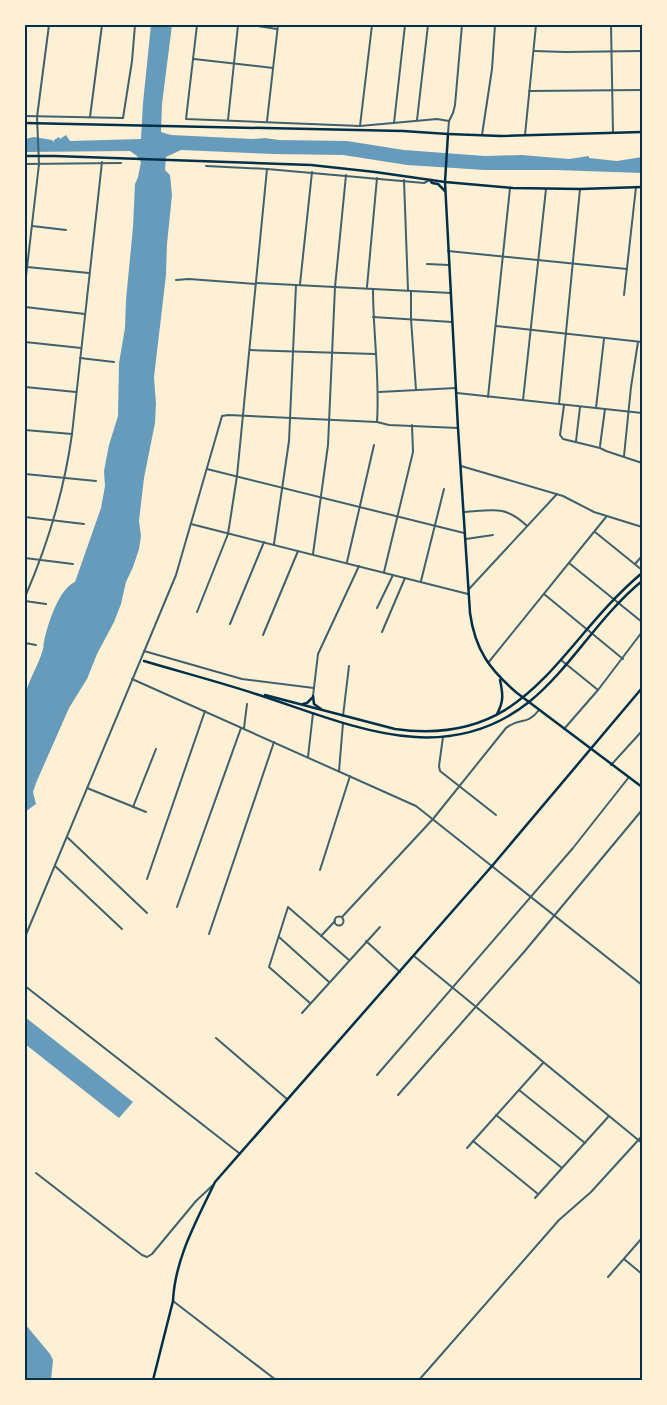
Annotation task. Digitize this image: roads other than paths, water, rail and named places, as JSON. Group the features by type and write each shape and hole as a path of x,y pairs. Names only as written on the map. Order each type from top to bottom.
{"main road":[{"path":"25,123 403,131 482,135 642,132"},
{"path":"448,134 445,182 448,251 460,466 465,512 470,613 474,635 488,663 500,678 539,710 642,787"},
{"path":"25,156 310,165 510,188 580,189 642,187"},
{"path":"430,180 432,183 438,184 445,191"},
{"path":"258,694 395,730 426,732 471,725 496,715 524,698 561,660 613,599 642,572"},
{"path":"144,661 258,694 333,719 400,736 423,738 464,734 491,725 529,702 566,664 618,603 642,581"},
{"path":"496,715 502,706 504,696 500,678"},
{"path":"152,1380 173,1301 182,1255 215,1182 492,866 642,688"},
{"path":"301,704 310,701 313,696"},
{"path":"313,696 314,704 322,710"},
{"path":"333,719 343,716"},
{"path":"344,722 355,720"}],"street":[{"path":"25,286 39,164 37,117 49,25"},
{"path":"90,118 102,25"},
{"path":"25,116 124,118 136,25"},
{"path":"197,25 186,118 360,126 418,120 449,120"},
{"path":"228,120 238,25"},
{"path":"250,25 278,29"},
{"path":"267,121 278,25"},
{"path":"360,126 372,25"},
{"path":"394,123 405,25"},
{"path":"418,120 428,25"},
{"path":"448,134 449,120 455,105 462,25"},
{"path":"482,135 492,69 495,25"},
{"path":"525,135 536,25"},
{"path":"611,25 613,133"},
{"path":"534,51 642,51"},
{"path":"193,59 273,68"},
{"path":"530,91 642,90"},
{"path":"25,597 41,560 65,479 72,434 102,162"},
{"path":"25,164 121,163"},
{"path":"206,166 312,172 424,182 430,180"},
{"path":"198,612 228,534 237,476 267,169"},
{"path":"300,286 312,172"},
{"path":"313,554 328,446 335,287 346,175"},
{"path":"367,289 377,178"},
{"path":"404,180 416,390"},
{"path":"624,295 636,187"},
{"path":"488,396 510,188"},
{"path":"523,400 546,189"},
{"path":"559,404 564,334 580,189"},
{"path":"32,226 66,230"},
{"path":"448,251 627,269"},
{"path":"427,264 449,265"},
{"path":"27,267 89,273"},
{"path":"176,280 451,293"},
{"path":"274,545 290,418 296,285"},
{"path":"372,289 379,392 377,422"},
{"path":"25,307 85,314"},
{"path":"373,318 452,322"},
{"path":"496,326 642,342"},
{"path":"596,408 604,338"},
{"path":"25,342 81,348"},
{"path":"624,456 628,411 638,342"},
{"path":"250,350 375,354"},
{"path":"80,358 114,362"},
{"path":"25,387 76,392"},
{"path":"379,392 456,388"},
{"path":"456,393 642,412"},
{"path":"564,405 561,438 600,448 642,463"},
{"path":"576,442 580,406"},
{"path":"600,448 605,409"},
{"path":"25,937 176,575 224,415 458,428"},
{"path":"384,572 412,452 412,425"},
{"path":"25,430 72,434"},
{"path":"346,563 374,445"},
{"path":"460,466 557,494 594,512 642,527"},
{"path":"207,469 466,533"},
{"path":"25,474 96,481"},
{"path":"421,582 444,489"},
{"path":"469,589 557,494"},
{"path":"465,512 503,510 517,516 528,527"},
{"path":"488,663 607,516"},
{"path":"25,517 84,524"},
{"path":"191,524 469,594"},
{"path":"595,532 635,564 642,572"},
{"path":"466,539 493,535"},
{"path":"230,624 264,542"},
{"path":"263,635 298,551"},
{"path":"635,564 642,556"},
{"path":"25,558 72,564"},
{"path":"569,563 642,622"},
{"path":"313,696 318,654 359,566"},
{"path":"377,608 393,575"},
{"path":"382,632 406,578"},
{"path":"544,594 622,658"},
{"path":"25,601 46,604"},
{"path":"564,729 598,690 642,632"},
{"path":"25,643 36,645"},
{"path":"144,650 242,679 314,688"},
{"path":"561,660 598,690"},
{"path":"343,716 349,666"},
{"path":"132,679 411,803 642,985"},
{"path":"177,907 242,728 247,704"},
{"path":"321,936 337,917 342,918 433,819 506,728 511,724 533,718 539,710"},
{"path":"147,879 205,711"},
{"path":"308,757 313,713"},
{"path":"339,771 344,722"},
{"path":"611,765 642,731"},
{"path":"443,737 439,769 496,815"},
{"path":"209,934 274,742"},
{"path":"133,807 156,749"},
{"path":"320,870 350,776"},
{"path":"377,1074 531,897 629,777"},
{"path":"87,788 146,812"},
{"path":"398,1096 555,916 642,810"},
{"path":"67,837 147,913"},
{"path":"55,866 122,929"},
{"path":"310,1004 270,967 288,907 349,960"},
{"path":"335,921 336,924 341,925 344,922 342,918"},
{"path":"302,1013 380,926"},
{"path":"279,936 329,982"},
{"path":"366,941 400,972"},
{"path":"414,956 642,1144"},
{"path":"25,986 239,1153"},
{"path":"216,1038 287,1099"},
{"path":"467,1148 543,1063"},
{"path":"519,1090 585,1143"},
{"path":"496,1115 562,1168"},
{"path":"535,1198 609,1116"},
{"path":"418,1380 559,1220 591,1192 642,1136"},
{"path":"473,1141 538,1194"},
{"path":"36,1173 142,1256 147,1257 152,1254 196,1201 215,1182"},
{"path":"196,1201 203,1205"},
{"path":"608,1277 642,1238"},
{"path":"624,1259 642,1274"},
{"path":"173,1301 276,1380"}],"water":[{"path":"151,25 172,25 162,104 161,132 171,135 253,139 347,141 404,150 485,156 522,155 569,159 589,156 589,158 617,161 642,157 642,173 485,170 407,165 343,155 181,150 166,157 165,170 170,175 172,195 166,275 154,377 155,423 144,478 139,521 141,536 139,549 126,582 121,604 114,622 97,654 87,679 69,708 36,783 33,792 36,804 25,812 24,728 26,693 41,655 55,608 64,592 75,582 101,508 105,486 104,471 109,445 118,416 119,363 125,328 135,184 141,162 130,151 25,152 25,139 34,137 54,142 59,137 60,139 66,135 70,141 141,139"},
{"path":"25,1017 133,1102 119,1118 25,1044"},
{"path":"25,1324 53,1360 51,1380 25,1379"}]}
